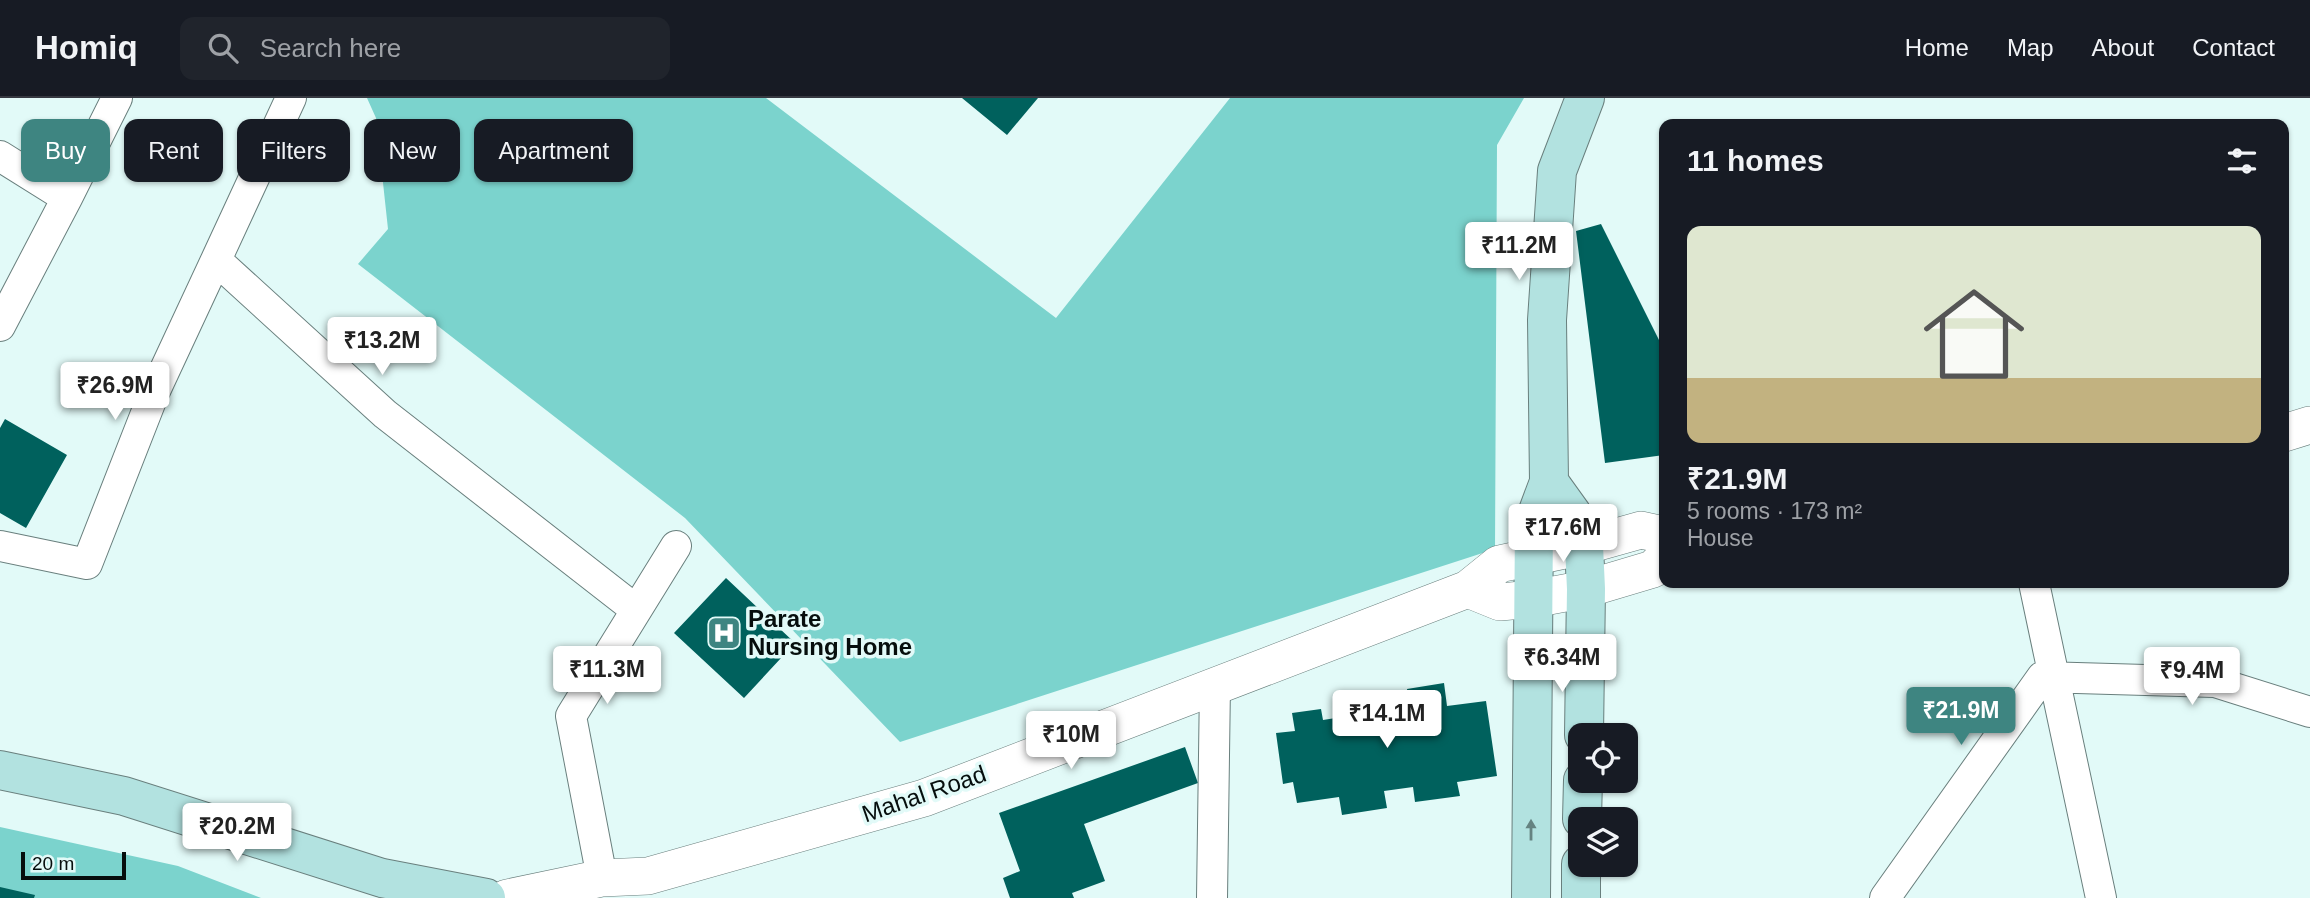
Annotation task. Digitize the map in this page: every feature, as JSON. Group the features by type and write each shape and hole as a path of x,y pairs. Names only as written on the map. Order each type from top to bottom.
{"main road":[{"path":"1531,898 1534,522 1549,482 1547,320 1557,171 1585,98"},
{"path":"1549,482 1572,513 1584,546 1584,723"},
{"path":"0,770 124,796 382,878 486,898"},
{"path":"1581,877 1581,898"}],"street":[{"path":"0,326 117,98"},
{"path":"0,546 87,564 154,393 291,98"},
{"path":"0,156 67,198"},
{"path":"216,260 384,414 635,609"},
{"path":"2289,431 2310,425"},
{"name":"Mahal Road","path":"507,898 602,878 642,887 924,798 1468,589 1499,564 1584,546 1641,530 1659,533"},
{"path":"602,878 571,716 676,545"},
{"path":"1468,589 1500,602 1533,599 1586,589 1653,569 1659,563"},
{"path":"2035,588 2101,898"},
{"path":"1885,898 2042,677 2215,682 2310,712"},
{"path":"1212,898 1215,684"}],"shaded area":[{"path":"367,98 766,98 1056,318 1230,98 1524,98 1497,145 1495,549 900,742 685,518 358,264 388,229 383,182 460,182 460,119 376,118"},
{"path":"0,827 178,866 261,898 0,898"}],"building":[{"path":"962,98 1038,98 1007,135"},
{"path":"1601,224 1659,340 1659,456 1605,463 1576,231"},
{"path":"5,419 67,455 26,528 0,513 0,428"},
{"path":"726,578 795,643 744,698 674,633"},
{"path":"1444,683 1447,706 1486,701 1497,776 1457,782 1460,796 1415,802 1413,787 1384,791 1387,808 1342,815 1339,797 1297,803 1293,782 1283,784 1276,733 1295,731 1292,713 1321,709 1323,720 1342,717 1339,698 1383,692 1385,706 1409,703 1407,689"},
{"path":"1185,747 1198,783 1084,824 1105,881 1072,893 1074,898 1010,898 1003,878 1020,871 999,813"},
{"path":"0,887 35,895 34,898 0,898"}],"place":[{"name":"Parate Nursing Home","path":"724,633"}]}
